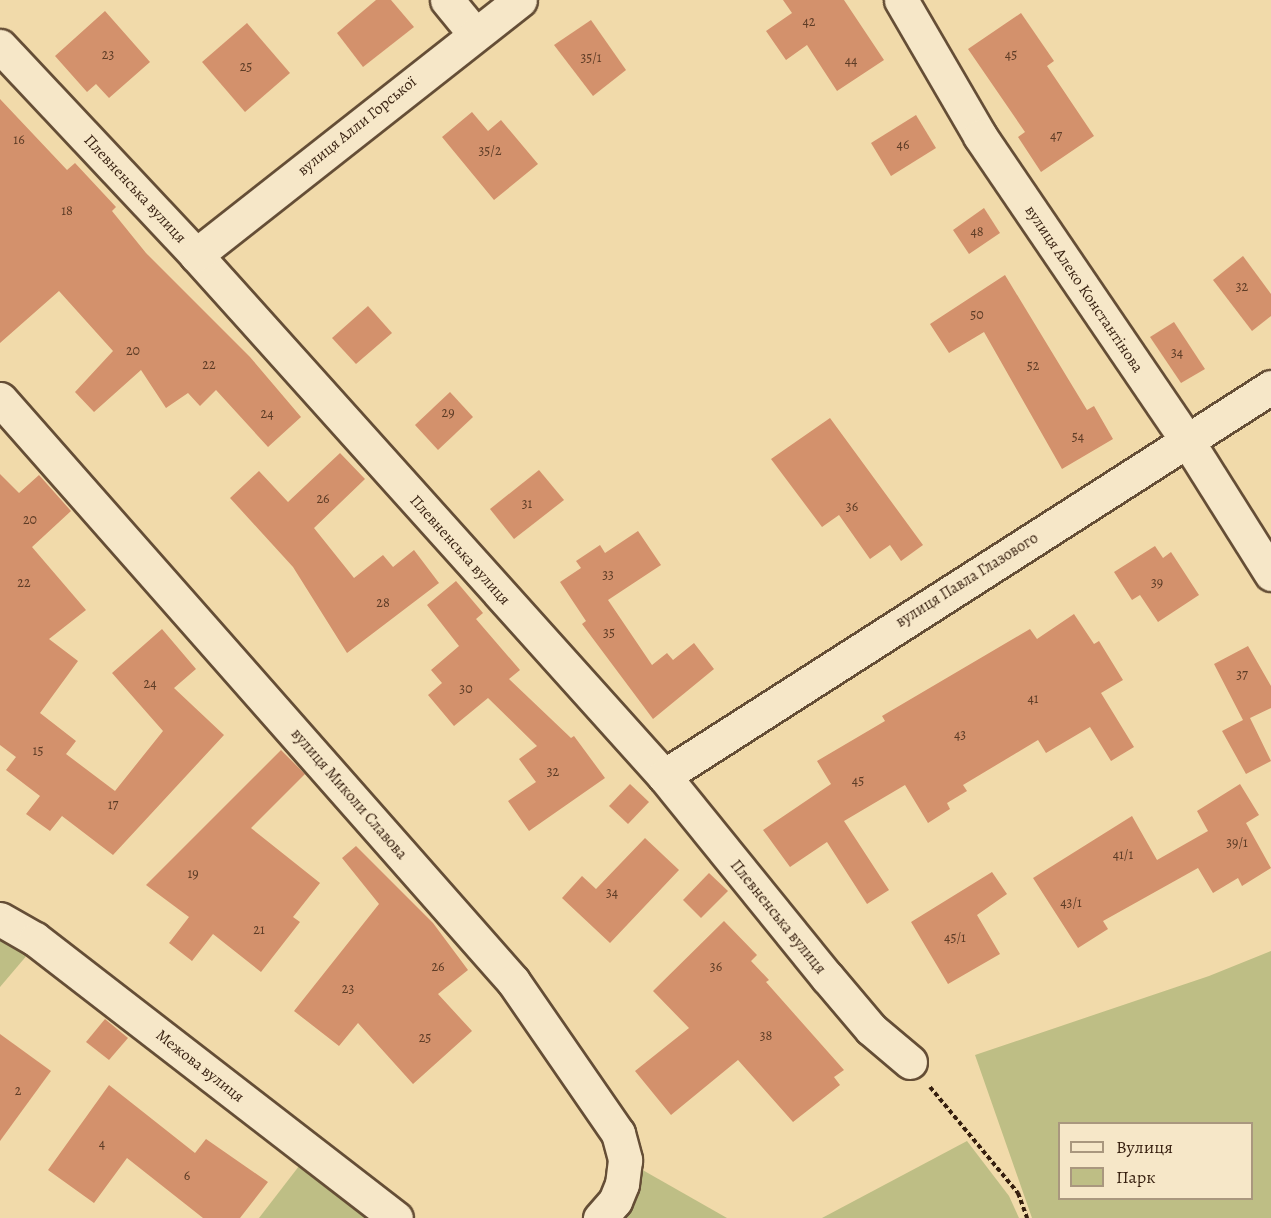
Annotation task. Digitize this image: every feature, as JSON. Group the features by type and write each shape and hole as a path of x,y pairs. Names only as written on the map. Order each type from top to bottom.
{"street":[{"path":"447,0 474,33"},
{"name":"вулиця Алли Горської","path":"196,255 474,33 520,0"},
{"name":"вулиця Алеко Константінова","path":"901,0 980,136 1188,442 1271,574"},
{"name":"Плевненська вулиця","path":"0,46 196,255 664,776 826,977 871,1029 910,1062"},
{"name":"вулиця Павла Глазового","path":"664,776 1271,387"},
{"name":"вулиця Миколи Славова","path":"0,399 513,981 618,1133 625,1160 622,1184 615,1201 600,1218"},
{"name":"Межова вулиця","path":"0,919 35,939 396,1218"}],"path":[{"path":"910,1062 1018,1193 1026,1218"}],"green space":[{"path":"0,932 34,947 0,987"},
{"path":"1271,951 1271,1218 1032,1218 975,1055 1209,976"},
{"path":"967,1141 1009,1196 1019,1218 822,1218"},
{"path":"306,1157 385,1218 259,1218"},
{"path":"625,1160 727,1218 601,1218"}],"building":[{"path":"376,0 391,0 414,27 363,67 337,33"},
{"path":"783,0 844,0 884,60 837,91 807,45 786,60 766,31 792,13"},
{"path":"105,11 150,62 109,98 96,84 87,92 55,56"},
{"path":"1021,13 1054,61 1047,66 1094,136 1041,172 1018,137 1025,132 968,49"},
{"path":"591,20 626,70 593,96 554,45"},
{"path":"247,23 290,73 245,112 202,62"},
{"path":"0,99 67,170 75,163 116,207 112,211 146,253 250,357 301,417 268,447 216,390 200,406 188,393 166,408 141,370 94,412 75,392 113,351 59,291 0,343"},
{"path":"472,112 488,131 501,120 538,164 494,200 442,137"},
{"path":"916,115 936,148 891,176 871,143"},
{"path":"984,208 1000,233 969,254 953,230"},
{"path":"1243,256 1271,294 1271,316 1252,331 1213,280"},
{"path":"1005,275 1087,410 1094,406 1113,439 1062,469 984,332 949,353 930,324"},
{"path":"368,306 392,333 356,364 332,338"},
{"path":"1174,322 1205,369 1181,383 1150,337"},
{"path":"450,392 473,417 438,450 415,425"},
{"path":"830,418 923,545 901,561 890,545 870,559 839,515 822,527 771,459"},
{"path":"340,453 365,479 314,528 354,578 383,555 393,567 414,550 439,583 347,653 293,567 230,498 259,471 288,502"},
{"path":"539,470 564,500 514,539 490,509"},
{"path":"0,474 19,493 39,475 71,511 32,547 86,610 49,639 78,661 40,713 76,741 66,754 115,791 163,731 112,673 162,629 196,669 174,688 224,735 113,855 62,816 50,831 26,814 40,796 6,770 16,757 0,745"},
{"path":"638,531 661,565 608,600 652,665 667,653 673,660 694,643 714,669 653,719 582,624 586,621 560,582 581,568 576,561 600,545 605,553"},
{"path":"1155,546 1163,558 1171,552 1199,595 1158,622 1140,595 1132,600 1114,572"},
{"path":"456,581 483,613 476,619 520,670 509,679 571,738 574,736 605,778 529,831 508,801 536,782 519,759 537,746 488,698 454,726 428,695 442,683 431,670 459,646 427,605"},
{"path":"1074,614 1094,644 1099,641 1123,680 1101,693 1134,747 1111,761 1090,727 1046,753 1038,740 963,785 967,791 947,803 950,809 928,823 905,785 844,821 889,890 867,904 827,842 790,867 763,830 831,784 817,761 885,721 882,716 1030,629 1037,639"},
{"path":"1248,646 1271,686 1271,708 1250,718 1271,761 1246,774 1222,731 1243,720 1214,664"},
{"path":"281,750 305,774 251,828 320,883 293,917 300,922 261,972 213,934 192,961 169,943 189,917 146,885"},
{"path":"630,784 649,802 628,824 609,806"},
{"path":"1240,784 1259,815 1246,823 1271,868 1242,886 1238,878 1213,893 1198,868 1103,921 1108,929 1078,948 1033,878 1132,816 1157,860 1208,831 1197,811"},
{"path":"645,838 679,870 610,943 562,898 582,876 596,889"},
{"path":"356,846 433,923 468,970 438,994 472,1031 413,1084 358,1023 339,1046 294,1011 379,904 342,858"},
{"path":"992,872 1007,894 977,915 1000,954 948,984 911,922"},
{"path":"709,873 728,891 701,918 683,900"},
{"path":"724,921 757,955 751,961 769,980 766,982 844,1070 834,1077 840,1085 793,1122 738,1060 671,1115 635,1071 689,1028 653,991"},
{"path":"105,1019 128,1038 109,1060 86,1042"},
{"path":"0,1034 51,1071 0,1141"},
{"path":"109,1085 195,1153 206,1139 268,1182 240,1218 203,1218 127,1158 94,1203 48,1170"}]}
